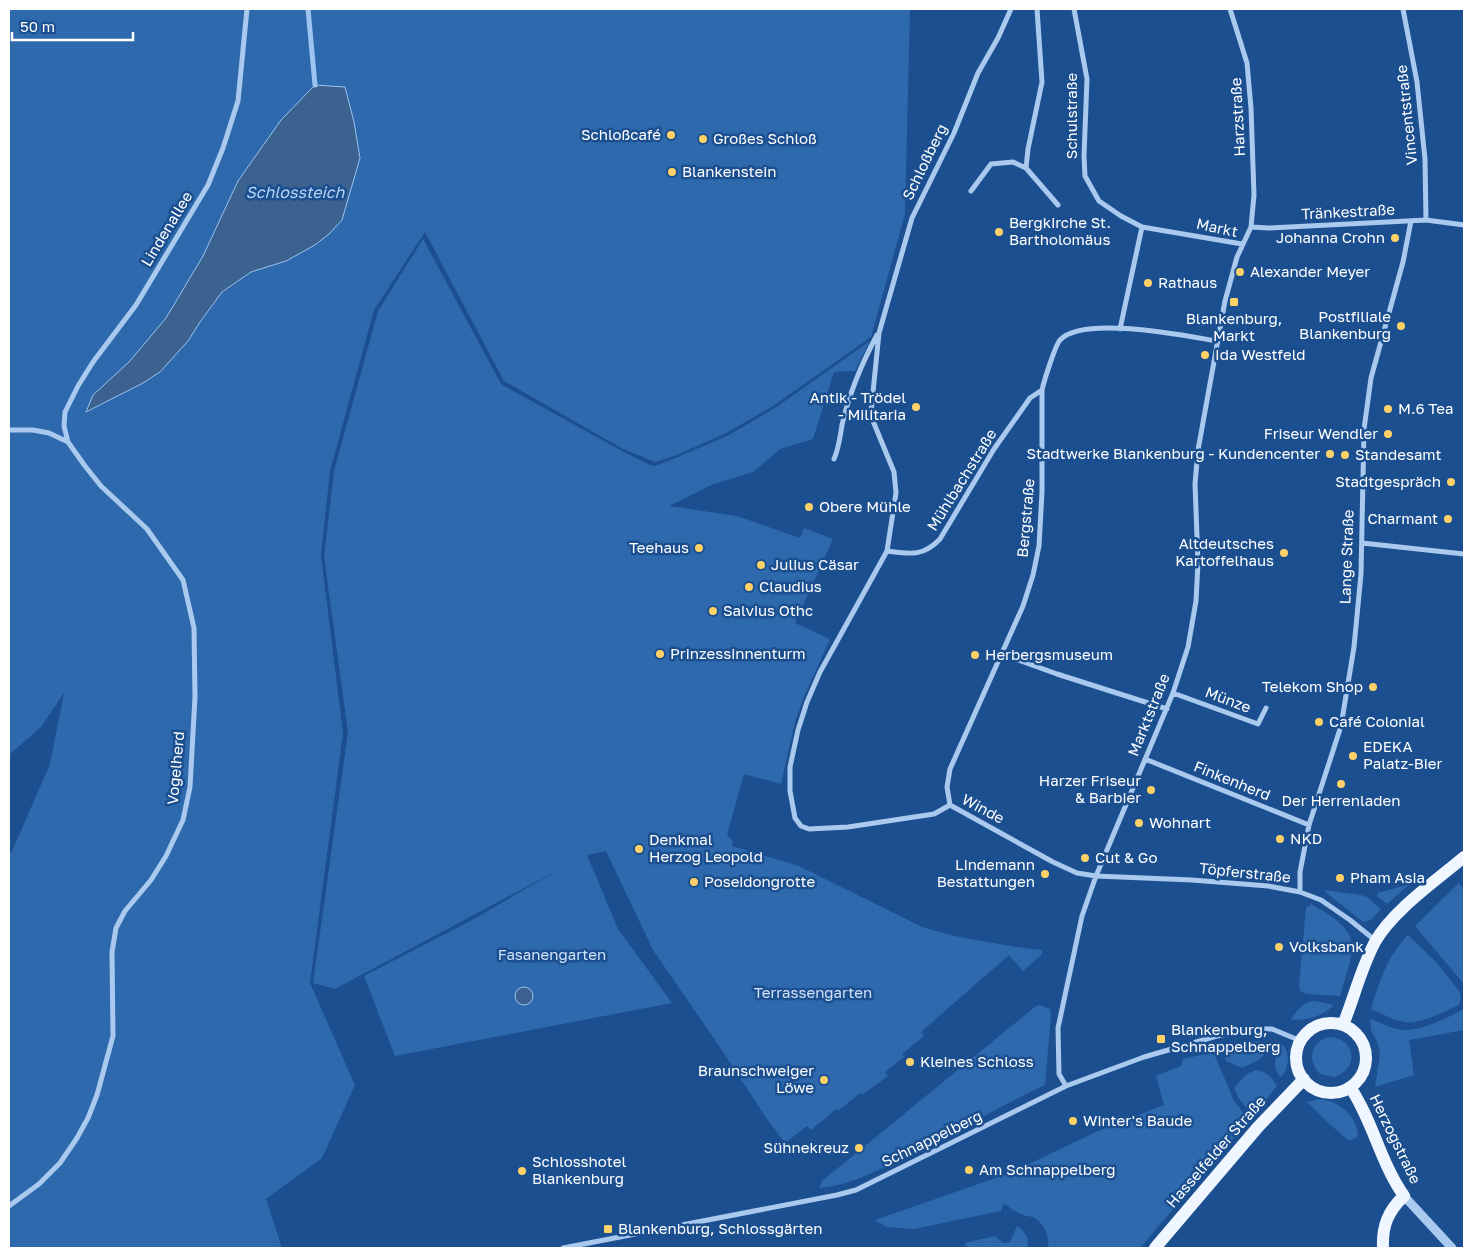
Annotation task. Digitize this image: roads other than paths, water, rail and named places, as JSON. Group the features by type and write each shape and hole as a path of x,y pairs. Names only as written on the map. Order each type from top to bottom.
{"main road":[{"path":"1343,1025 1376,940 1402,909 1464,857"},
{"path":"1334,1023 1343,1025 1356,1034 1363,1043 1366,1054 1365,1065 1361,1075 1350,1087 1341,1091 1327,1092 1315,1088 1304,1079 1298,1069 1298,1048 1301,1041 1310,1031 1321,1024 1334,1023"},
{"name":"Hasselfelder Straße","path":"1155,1248 1258,1127 1304,1079"},
{"name":"Herzogstraße","path":"1350,1087 1367,1117 1390,1173 1404,1196"},
{"path":"1383,1248 1384,1226 1387,1218 1394,1206 1404,1196"}],"street":[{"name":"Lindenallee","path":"68,442 64,426 65,412 78,386 93,362 136,305 208,185 223,148 238,101 248,9"},
{"name":"Schloßberg","path":"888,551 896,493 894,472 871,412 879,333 912,218 954,133 978,73 998,38 1011,9"},
{"path":"1026,168 1028,149 1042,82 1037,9"},
{"name":"Schulstraße","path":"1074,9 1087,79 1085,176 1099,201 1142,227"},
{"name":"Harzstraße","path":"1230,9 1247,63 1251,108 1254,195 1251,227"},
{"name":"Vincentstraße","path":"1403,9 1418,82 1425,159 1426,220"},
{"path":"971,190 991,164 1013,162 1026,168 1058,205"},
{"name":"Tränkestraße","path":"1251,227 1269,228 1426,220 1464,225"},
{"name":"Lange Straße","path":"1300,892 1300,872 1309,825 1341,726 1354,647 1362,543 1364,429 1371,378 1403,262 1411,221"},
{"path":"1142,227 1120,329 1160,331 1217,342"},
{"name":"Markt","path":"1142,227 1242,244 1225,301 1217,342"},
{"path":"1242,244 1251,227"},
{"name":"Bergstraße","path":"950,805 947,787 950,770 971,719 1023,606 1033,575 1039,546 1043,444 1042,390 1045,378 1060,340 1090,327 1120,329"},
{"name":"Schloßberg","path":"834,459 838,450 842,425 858,374 879,333"},
{"name":"Marktstraße","path":"1066,1086 1059,1074 1058,1028 1082,916 1096,876 1173,693 1184,662 1194,616 1198,563 1195,484 1198,450 1217,342"},
{"name":"Mühlbachstraße","path":"888,551 909,554 923,552 940,540 994,449 1030,398 1042,390"},
{"path":"9,430 33,430 49,433 68,442"},
{"name":"Vogelherd","path":"9,1206 39,1184 60,1163 88,1118 97,1095 113,1036 112,952 116,928 166,856 183,820 190,787 195,698 194,628 183,580 147,529 101,486 68,442"},
{"path":"1362,543 1464,554"},
{"name":"Winde","path":"888,551 820,672 807,702 798,730 790,767 790,791 795,818 802,826 809,829 848,826 934,814 943,811 950,805 1053,862 1077,873 1096,876"},
{"path":"1002,654 1057,674 1167,709"},
{"name":"Münze","path":"1173,693 1258,724 1266,708"},
{"name":"Finkenherd","path":"1145,759 1309,825"},
{"name":"Töpferstraße","path":"1096,876 1192,880 1268,886 1300,892 1321,900 1376,940"},
{"name":"Schnappelberg","path":"563,1248 856,1190 1066,1086 1144,1057 1234,1032 1253,1029 1272,1029 1301,1041"},
{"name":"Herzogstraße","path":"1404,1196 1452,1248"}],"water":[{"name":"Schlossteich","path":"315,85 345,87 354,122 360,158 342,220 315,245 286,261 251,272 222,292 188,341 160,372 143,383 86,412 93,395 129,362 166,318 203,256 238,181 281,120"},
{"path":"524,987 530,990 533,996 530,1002 524,1005 518,1002 515,996 518,990"}],"waterway":[{"path":"308,9 315,85"}],"place":[{"name":"Schloßcafé","path":"671,135"},
{"name":"Großes Schloß","path":"703,139"},
{"name":"Blankenstein","path":"672,172"},
{"name":"Bergkirche St. Bartholomäus","path":"999,232"},
{"name":"Johanna Crohn","path":"1395,238"},
{"name":"Alexander Meyer","path":"1240,272"},
{"name":"Rathaus","path":"1148,283"},
{"name":"Blankenburg, Markt","path":"1234,302"},
{"name":"Postfiliale Blankenburg","path":"1401,326"},
{"name":"Ida Westfeld","path":"1205,355"},
{"name":"Antik - Trödel - Militaria","path":"916,407"},
{"name":"M.6 Tea","path":"1388,409"},
{"name":"Friseur Wendler","path":"1388,434"},
{"name":"Stadtwerke Blankenburg - Kundencenter","path":"1330,454"},
{"name":"Standesamt","path":"1345,455"},
{"name":"Stadtgespräch","path":"1451,482"},
{"name":"Obere Mühle","path":"809,507"},
{"name":"Charmant","path":"1448,519"},
{"name":"Teehaus","path":"699,548"},
{"name":"Altdeutsches Kartoffelhaus","path":"1284,553"},
{"name":"Julius Cäsar","path":"761,565"},
{"name":"Claudius","path":"749,587"},
{"name":"Salvius Othc","path":"713,611"},
{"name":"Prinzessinnenturm","path":"660,654"},
{"name":"Herbergsmuseum","path":"975,655"},
{"name":"Telekom Shop","path":"1373,687"},
{"name":"Café Colonial","path":"1319,722"},
{"name":"EDEKA Palatz-Bier","path":"1353,756"},
{"name":"Der Herrenladen","path":"1341,784"},
{"name":"Harzer Friseur & Barbier","path":"1151,790"},
{"name":"Wohnart","path":"1139,823"},
{"name":"NKD","path":"1280,839"},
{"name":"Denkmal Herzog Leopold","path":"639,849"},
{"name":"Cut & Go","path":"1085,858"},
{"name":"Lindemann Bestattungen","path":"1045,874"},
{"name":"Pham Asia","path":"1340,878"},
{"name":"Poseidongrotte","path":"694,882"},
{"name":"Volksbank","path":"1279,947"},
{"name":"Blankenburg, Schnappelberg","path":"1161,1039"},
{"name":"Kleines Schloss","path":"910,1062"},
{"name":"Braunschweiger Löwe","path":"824,1080"},
{"name":"Winter's Baude","path":"1073,1121"},
{"name":"Sühnekreuz","path":"859,1148"},
{"name":"Am Schnappelberg","path":"969,1170"},
{"name":"Schlosshotel Blankenburg","path":"522,1171"},
{"name":"Blankenburg, Schlossgärten","path":"608,1229"}],"park label":[{"name":"Fasanengarten","path":"552,955"},
{"name":"Terrassengarten","path":"813,993"}]}
